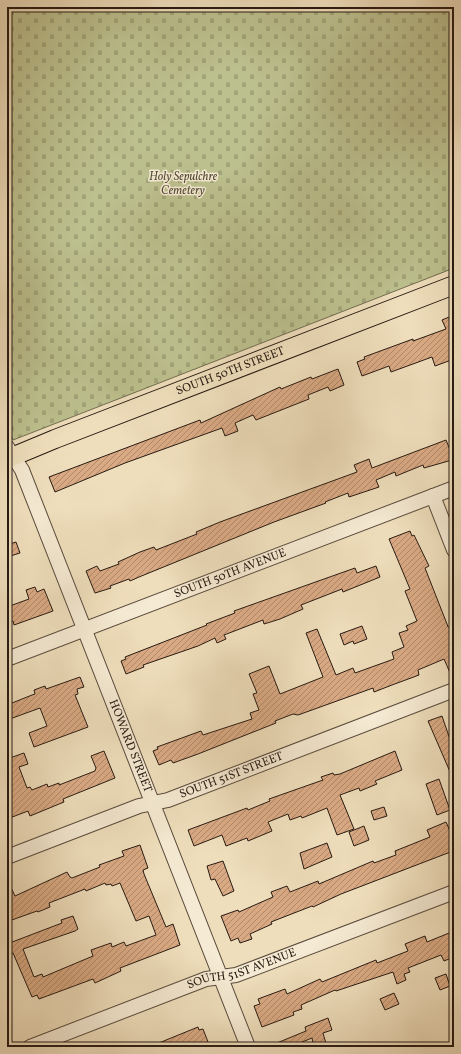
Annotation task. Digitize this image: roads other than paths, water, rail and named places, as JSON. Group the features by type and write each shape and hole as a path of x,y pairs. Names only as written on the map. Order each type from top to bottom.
{"main road":[{"name":"SOUTH 50TH STREET","path":"9,454 62,436 454,285"}],"street":[{"name":"HOWARD STREET","path":"9,454 22,470 248,1047"},
{"name":"SOUTH 50TH AVENUE","path":"7,659 454,488"},
{"path":"433,496 454,550"},
{"name":"SOUTH 51ST STREET","path":"7,857 139,806 168,800 454,690"},
{"name":"SOUTH 51ST AVENUE","path":"30,1047 206,979 236,975 454,892"}],"park label":[{"name":"Holy Sepulchre Cemetery","path":"183,184"}]}
